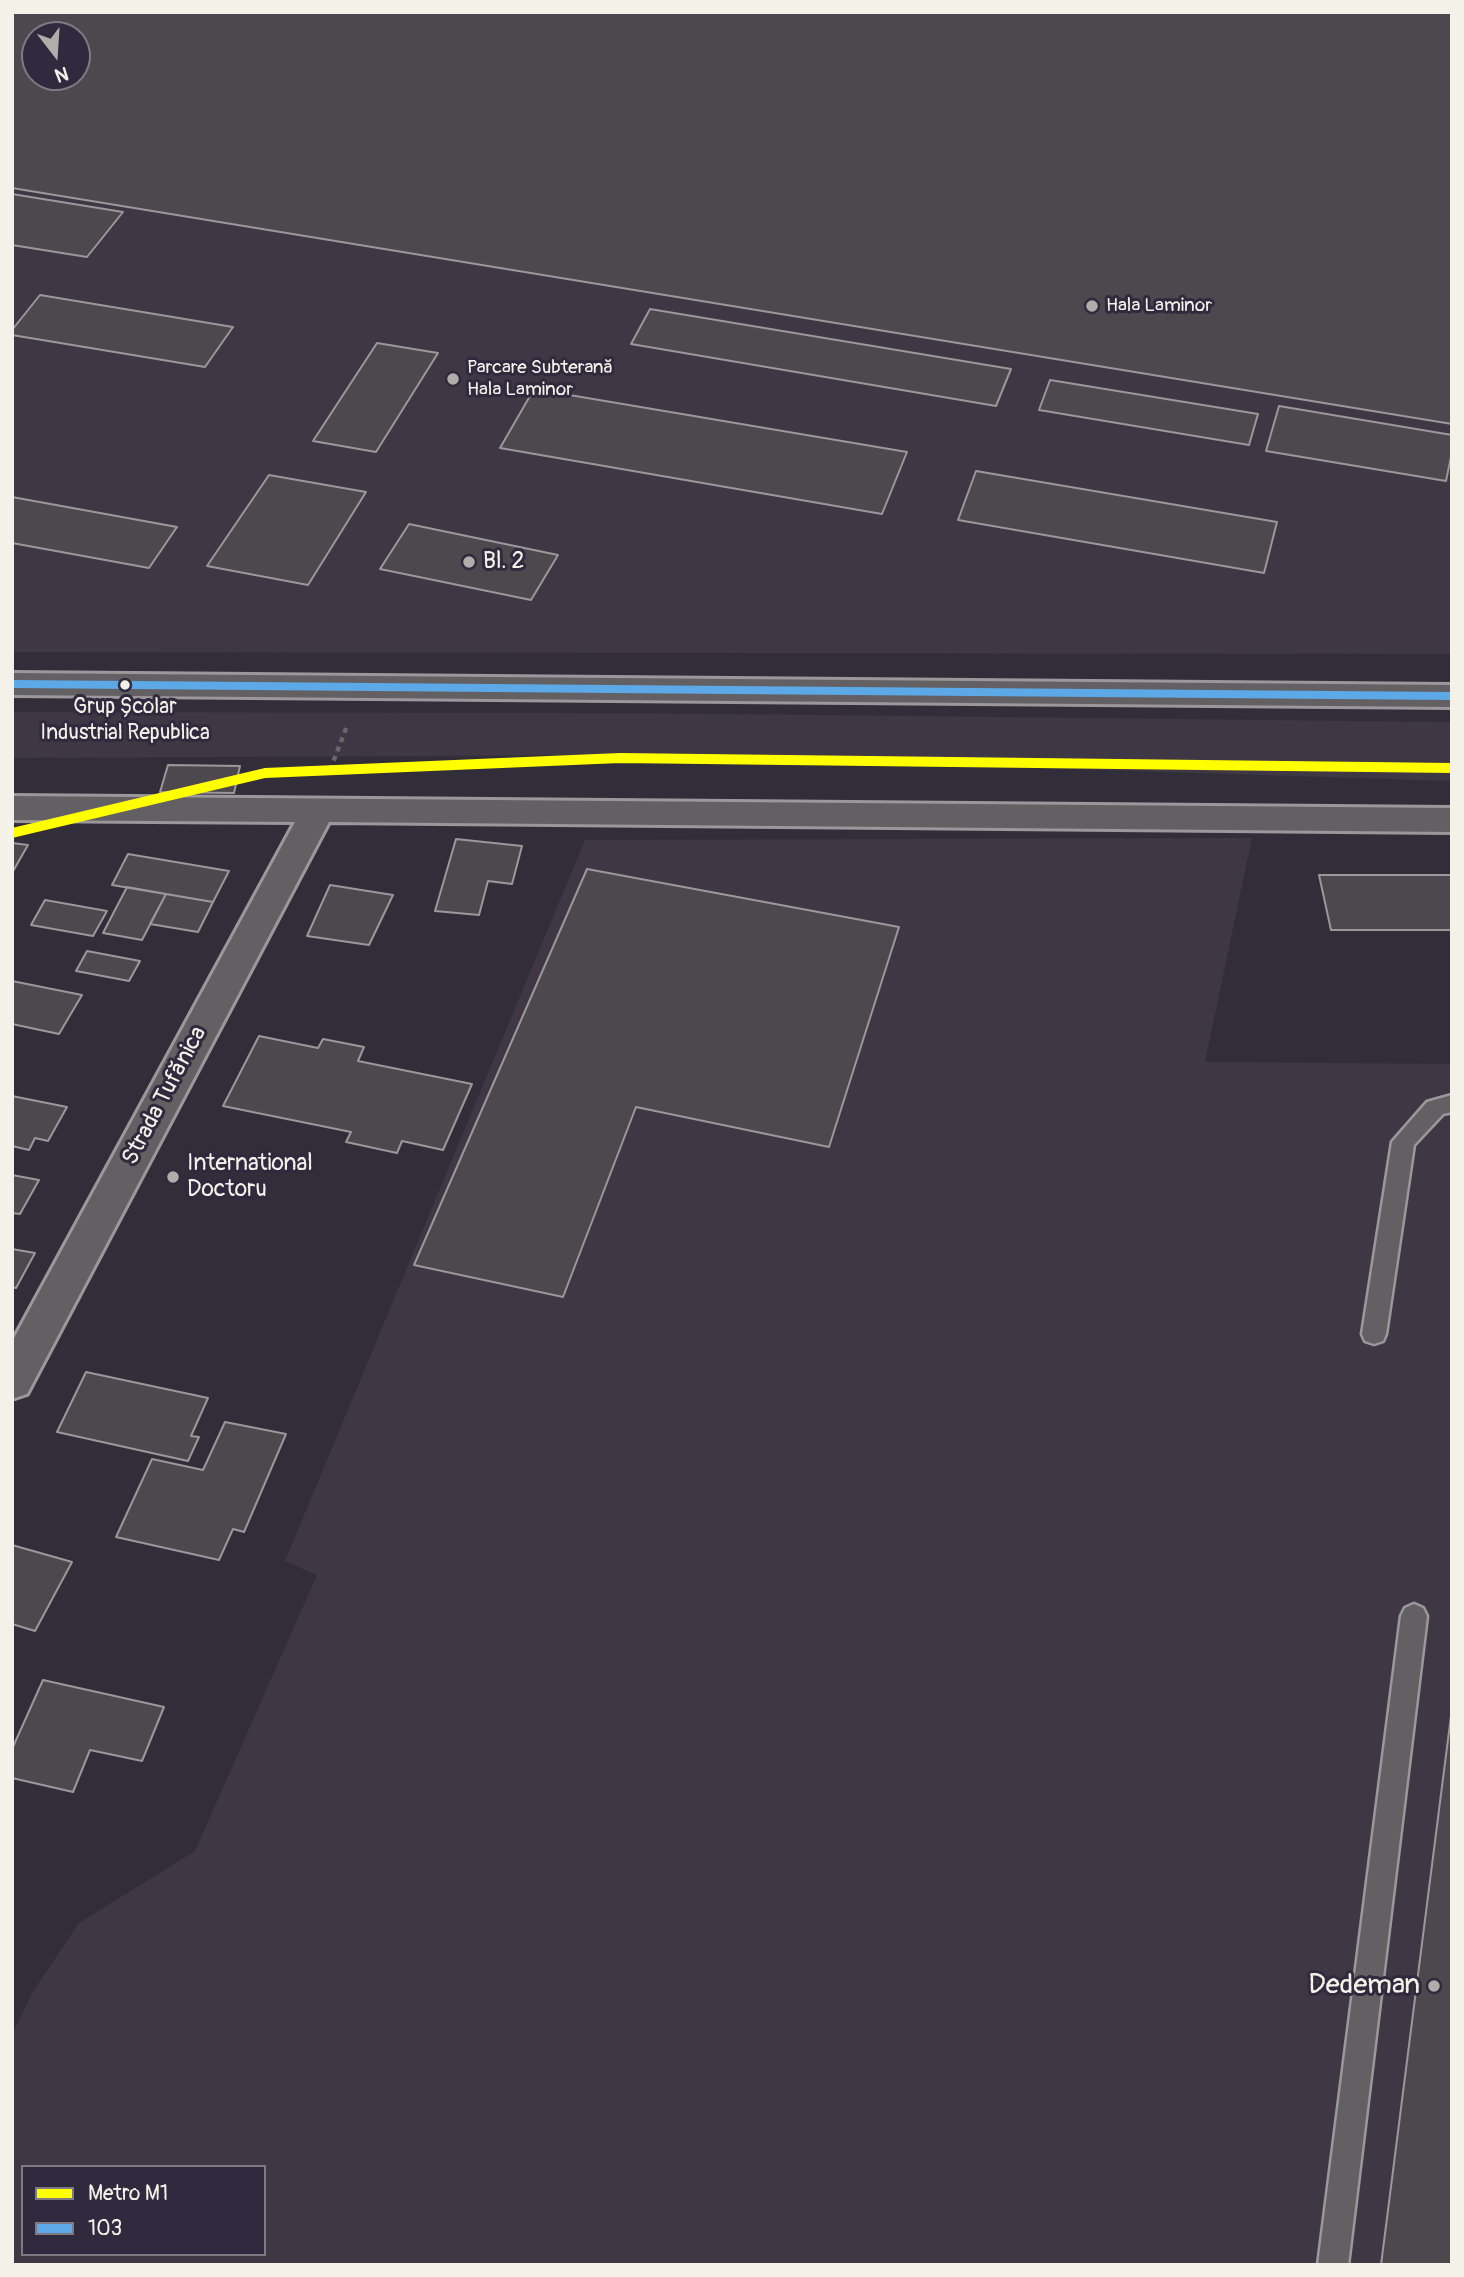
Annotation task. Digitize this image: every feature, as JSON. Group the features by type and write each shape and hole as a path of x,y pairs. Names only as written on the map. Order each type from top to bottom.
{"street":[{"path":"12,684 1452,696"},
{"path":"12,808 1452,820"},
{"name":"Strada Tufănica","path":"12,1382 317,811"}],"lane":[{"path":"1374,1334 1404,1142 1435,1108 1452,1103"},
{"path":"1333,2265 1414,1616"}],"path":[{"path":"317,811 340,739 366,686"}],"shaded area":[{"path":"12,12 1452,12 1452,654 12,652"},
{"path":"12,712 634,713 1452,722 1452,781 623,755 12,758"},
{"path":"1252,838 1205,1062 1452,1064 1452,2265 12,2265 12,2035 32,1993 79,1923 195,1851 317,1575 285,1561 585,840"}],"building":[{"name":"Hala Laminor","path":"12,12 1452,12 1452,424 12,188"},
{"path":"12,194 123,212 87,257 12,245"},
{"path":"40,295 233,327 205,367 12,335 12,330"},
{"path":"650,309 1011,369 996,406 631,344"},
{"path":"377,343 438,353 376,452 313,441"},
{"path":"1050,380 1258,414 1249,445 1039,410"},
{"path":"534,389 907,452 882,514 500,448"},
{"path":"1279,406 1452,435 1452,452 1446,481 1266,451"},
{"path":"976,471 1277,522 1264,573 958,520"},
{"path":"269,475 366,492 308,585 207,566"},
{"path":"12,497 177,527 149,568 12,543"},
{"name":"Bl. 2","path":"409,524 558,555 531,600 380,569"},
{"path":"168,765 240,766 234,793 160,792"},
{"path":"456,839 522,846 512,884 488,881 479,915 435,911"},
{"path":"12,843 28,845 12,873"},
{"path":"128,854 229,871 213,902 112,885"},
{"path":"587,869 899,927 829,1147 636,1107 563,1297 414,1265"},
{"path":"1319,875 1452,875 1452,930 1331,930"},
{"path":"330,885 393,895 369,945 307,936"},
{"path":"127,887 166,894 142,940 103,933"},
{"path":"166,894 213,902 198,932 150,924"},
{"path":"45,900 107,911 93,936 31,925"},
{"path":"87,951 140,961 129,981 76,971"},
{"path":"12,981 82,995 59,1034 12,1024"},
{"path":"259,1036 318,1048 323,1039 364,1047 358,1061 472,1084 443,1150 402,1141 397,1153 346,1142 351,1132 223,1106"},
{"path":"12,1096 67,1107 48,1141 35,1138 29,1150 12,1146"},
{"path":"12,1175 39,1180 20,1214 12,1213"},
{"path":"12,1249 35,1253 16,1288 12,1287"},
{"path":"86,1372 208,1398 191,1436 199,1437 188,1461 57,1432"},
{"path":"225,1422 286,1434 244,1532 233,1529 219,1560 116,1537 152,1459 203,1470"},
{"path":"12,1545 72,1562 35,1631 12,1624"},
{"path":"43,1680 164,1707 142,1761 90,1750 73,1792 12,1778 12,1749"},
{"name":"Dedeman","path":"1452,1708 1452,2265 1381,2265"}],"metro line":[{"name":"M1","path":"12,833 265,773 620,758 1452,768"}],"transit line":[{"name":"103","path":"12,684 1452,696"}],"place":[{"name":"Hala Laminor","path":"1092,306"},
{"name":"Parcare Subterană Hala Laminor","path":"453,379"},
{"name":"Bl. 2","path":"469,562"},
{"name":"Grup Școlar Industrial Republica","path":"125,685"},
{"name":"International Doctoru","path":"173,1177"},
{"name":"Dedeman","path":"1434,1986"}]}
